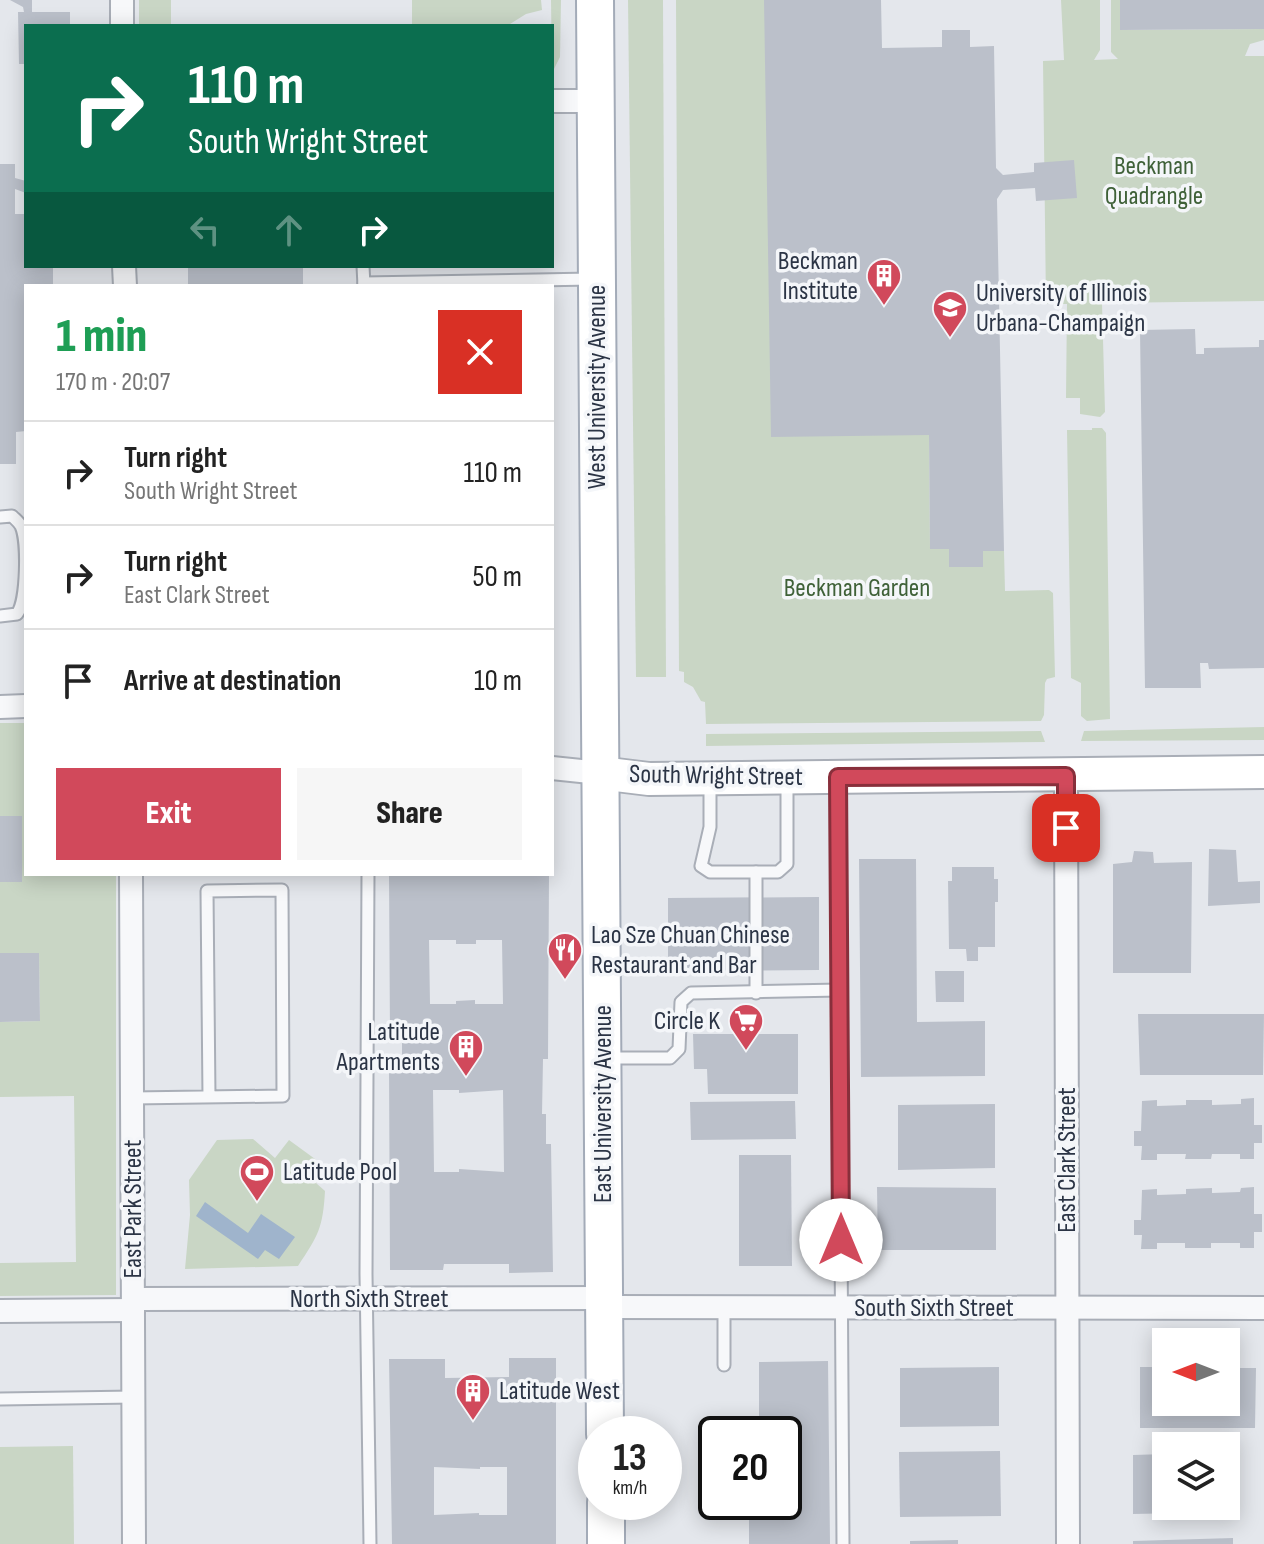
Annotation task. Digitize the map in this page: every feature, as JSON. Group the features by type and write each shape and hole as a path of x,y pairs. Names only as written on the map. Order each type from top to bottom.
{"main road":[{"name":"West University Avenue","path":"595,0 600,773"},
{"name":"South Wright Street","path":"600,773 649,779 1264,772"},
{"name":"East University Avenue","path":"600,773 605,1416"},
{"path":"606,1520 606,1544"}],"street":[{"path":"122,0 122,24"},
{"path":"554,101 596,101"},
{"path":"0,707 24,706"},
{"path":"554,768 600,773"},
{"name":"East Clark Street","path":"1066,776 1068,1544"},
{"name":"East Park Street","path":"131,876 134,1544"},
{"name":"North Sixth Street","path":"0,1311 367,1299 605,1302"},
{"name":"South Sixth Street","path":"605,1302 724,1308 1264,1308"}],"lane":[{"path":"364,284 597,279"},
{"path":"0,517 12,516 20,524 24,537 24,601 17,614 0,616"},
{"path":"838,777 843,1544"},
{"path":"710,778 710,827 701,866 710,872 778,872 787,864 787,778"},
{"path":"756,872 756,993"},
{"path":"368,876 370,1544"},
{"path":"132,1098 209,1097 283,1096 282,890 207,891 209,1097"},
{"path":"603,1058 670,1058 679,1049 681,1002 691,993 840,990"},
{"path":"724,1308 724,1365"},
{"path":"0,1399 134,1397"}],"green space":[{"path":"139,0 171,0 171,24 139,24"},
{"path":"412,0 541,0 542,10 526,14 510,24 412,24"},
{"path":"551,0 561,0 560,57 554,69 554,24 551,24"},
{"path":"628,0 663,0 666,677 636,677"},
{"name":"Beckman Garden","path":"676,0 764,0 929,435 930,549 949,549 950,567 983,567 983,551 1004,551 1005,591 1049,590 1053,593 1055,677 1047,679 1045,683 1041,721 706,724 705,702 701,701 693,687 684,682 684,672 679,671"},
{"name":"Beckman Quadrangle","path":"1061,0 1100,0 1100,50 1094,60 1118,59 1111,52 1111,0 1120,0 1120,30 1264,29 1264,40 1250,44 1245,56 1264,56 1264,301 1102,303 1105,412 1100,417 1080,414 1080,398 1066,398 1067,304 1046,304 1043,61 1064,60"},
{"path":"1102,428 1106,433 1110,719 1087,721 1081,716 1081,683 1071,678 1067,430"},
{"path":"0,723 24,723 24,876 116,876 116,1295 0,1296 0,1263 76,1262 74,1096 0,1097 0,1022 40,1021 39,953 0,953 0,882 22,881 22,817 0,816"},
{"path":"1264,727 1264,740 1081,741 1084,731"},
{"path":"1041,731 1045,742 706,746 706,734"},
{"name":"Latitude Pool","path":"253,1139 275,1158 289,1140 326,1167 316,1183 325,1191 323,1214 315,1239 298,1266 185,1269 190,1215 189,1180 217,1140"},
{"path":"73,1446 74,1544 0,1544 0,1447"}],"water":[{"path":"205,1202 248,1233 261,1214 295,1237 279,1259 265,1250 258,1259 196,1216"}],"building":[{"path":"10,0 32,0 32,12 70,12 70,24 24,24 24,64 19,64 18,12 24,12 23,7"},
{"name":"Beckman Institute","path":"764,0 881,0 882,48 942,47 942,30 970,30 970,47 994,46 996,168 1003,175 1034,172 1034,163 1074,160 1077,198 1036,201 1035,188 1003,190 997,199 1004,551 983,551 983,567 949,567 949,549 930,549 929,435 771,437"},
{"path":"1120,0 1264,0 1264,29 1120,30"},
{"path":"0,164 15,164 15,178 24,180 24,192 15,189 15,214 24,214 24,268 53,268 53,284 24,284 24,431 16,432 16,464 0,464"},
{"path":"188,268 303,268 303,284 188,284"},
{"path":"1195,329 1196,354 1204,354 1204,348 1259,347 1259,340 1264,340 1264,668 1209,669 1208,663 1200,663 1201,688 1145,688 1140,330"},
{"path":"0,816 22,816 22,882 0,882"},
{"path":"1209,849 1236,850 1238,882 1260,881 1260,903 1208,906"},
{"path":"1134,851 1153,852 1154,863 1192,862 1191,973 1113,973 1113,864 1132,862"},
{"path":"859,859 916,859 917,1022 985,1021 985,1076 861,1077"},
{"path":"952,867 994,867 994,879 998,879 995,947 978,947 978,961 967,961 966,949 949,949 948,881 952,881"},
{"name":"Latitude Apartments","path":"389,876 549,876 548,1059 543,1059 542,1114 546,1114 546,1144 551,1144 553,1272 509,1273 509,1264 444,1264 443,1270 390,1270 389,1066 402,1066 402,1038 390,1038","holes":["429,940 456,940 456,944 502,940 503,1004 475,1004 475,1000 430,1004","433,1090 459,1090 459,1093 503,1090 504,1172 459,1169 459,1172 434,1172"]},
{"name":"Circle K","path":"819,897 819,970 668,971 668,898"},
{"path":"0,953 39,953 40,1021 0,1022"},
{"path":"935,971 964,971 964,1002 936,1002"},
{"path":"1138,1014 1264,1014 1263,1075 1140,1075"},
{"name":"Circle K","path":"693,1034 798,1034 798,1094 708,1094 707,1069 694,1069"},
{"path":"1254,1098 1254,1125 1262,1125 1262,1143 1254,1143 1254,1159 1240,1159 1240,1154 1212,1154 1211,1159 1185,1159 1186,1154 1157,1154 1157,1160 1141,1160 1142,1146 1134,1146 1134,1131 1141,1131 1142,1101 1157,1100 1157,1106 1186,1105 1186,1100 1212,1100 1212,1105 1241,1104 1241,1099"},
{"path":"795,1101 796,1139 691,1140 690,1102"},
{"path":"995,1104 995,1168 898,1170 898,1105"},
{"path":"739,1155 791,1155 792,1266 739,1266"},
{"path":"877,1187 996,1188 996,1250 878,1250"},
{"path":"1254,1187 1254,1214 1262,1214 1262,1232 1254,1232 1254,1248 1240,1248 1240,1243 1211,1243 1211,1248 1185,1248 1185,1243 1157,1243 1157,1249 1141,1249 1142,1235 1134,1235 1134,1220 1141,1220 1142,1190 1157,1189 1157,1195 1186,1194 1186,1189 1212,1188 1212,1193 1240,1192 1241,1188"},
{"name":"Latitude West","path":"509,1358 556,1358 556,1544 392,1544 389,1359 445,1359 445,1378 509,1377","holes":["434,1467 507,1467 507,1515 434,1515"]},
{"path":"828,1361 830,1544 749,1544 749,1520 802,1520 802,1416 759,1416 759,1362"},
{"path":"999,1367 999,1426 900,1427 900,1368"},
{"path":"1140,1367 1152,1367 1152,1416 1240,1416 1240,1368 1256,1368 1255,1428 1140,1428"},
{"path":"1000,1451 1001,1516 900,1517 899,1452"},
{"path":"1152,1454 1152,1514 1133,1514 1133,1455"},
{"path":"1233,1538 1233,1544 1133,1544 1133,1541"},
{"path":"958,1540 958,1544 910,1544 910,1541"}],"place":[{"name":"Beckman Institute","path":"884,307"},
{"name":"University of Illinois Urbana-Champaign","path":"950,339"},
{"name":"Lao Sze Chuan Chinese Restaurant and Bar","path":"565,981"},
{"name":"Circle K","path":"746,1052"},
{"name":"Latitude Apartments","path":"466,1078"},
{"name":"Latitude Pool","path":"257,1203"},
{"name":"Latitude West","path":"473,1422"}],"route":[{"path":"841,1240 838,777 1066,776 1066,828"}]}
